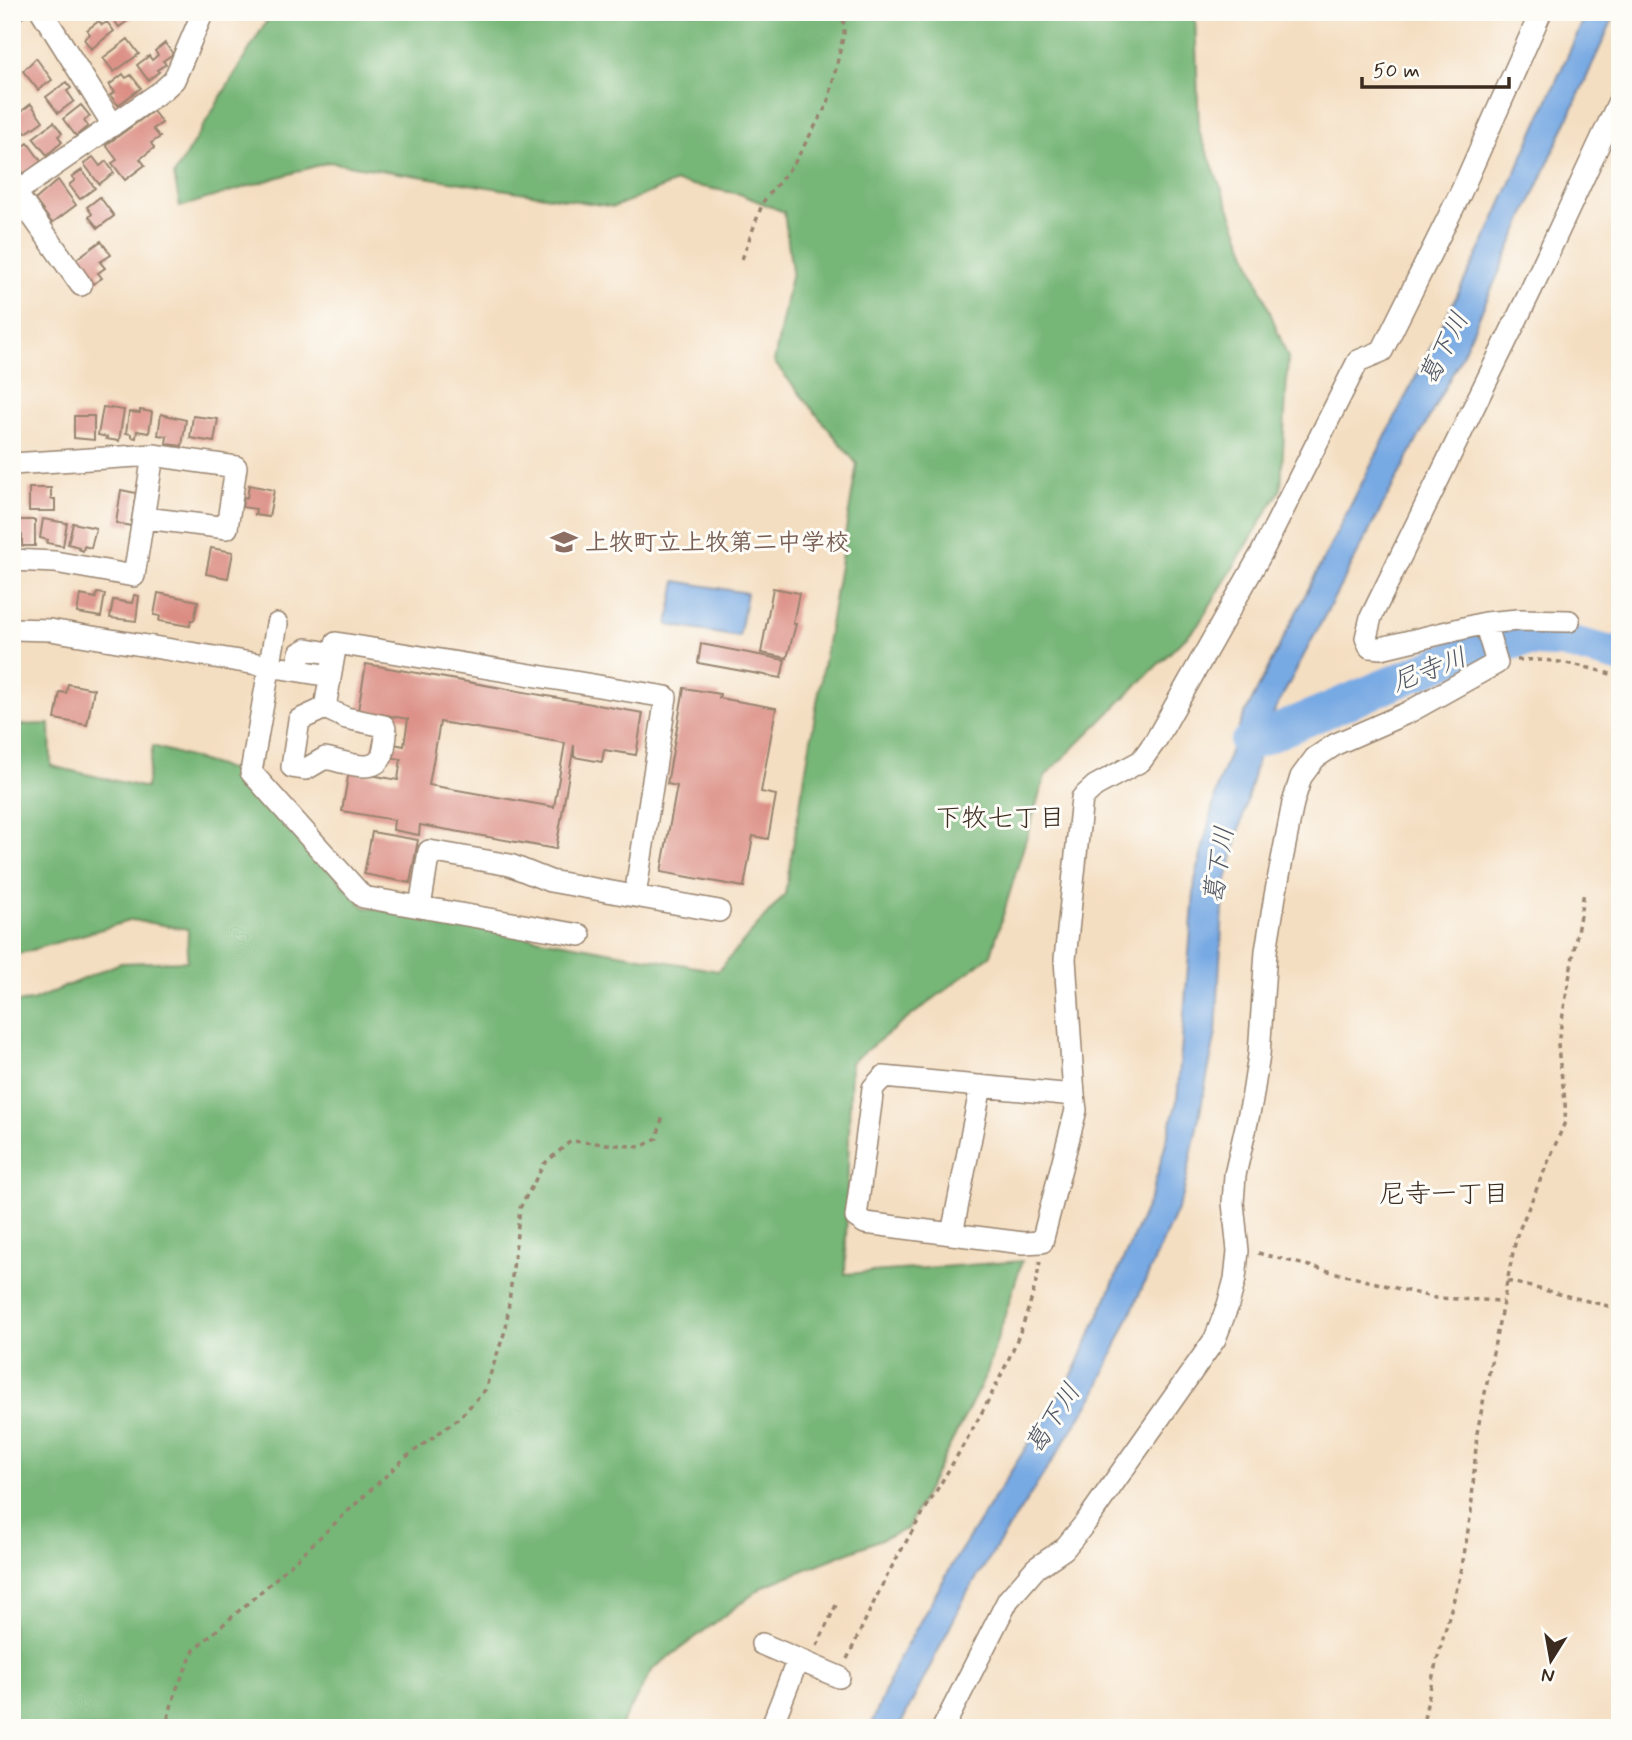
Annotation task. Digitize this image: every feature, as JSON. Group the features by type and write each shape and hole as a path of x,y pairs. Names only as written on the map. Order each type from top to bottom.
{"street":[{"path":"42,12 113,125"},
{"path":"81,285 15,188 113,125 174,80 203,12"},
{"path":"1074,1095 883,1077 873,1088 856,1217 864,1223 1023,1244 1042,1242 1076,1110 1065,960 1082,798 1095,786 1140,761 1156,740 1261,554 1358,361 1382,351 1461,192 1541,12"},
{"path":"1569,621 1518,620 1485,623 1381,648 1370,647 1366,638 1377,606 1531,290 1620,99"},
{"path":"12,464 153,455 236,467 227,528 145,518"},
{"path":"12,560 55,562 134,576 153,455"},
{"path":"943,1728 1008,1600 1036,1568 1064,1549 1086,1522 1215,1339 1228,1305 1235,1279 1238,1251 1233,1203 1235,1175 1259,1055 1266,951 1275,896 1293,803 1301,777 1315,758 1336,744 1409,712 1497,663 1485,623"},
{"path":"277,624 251,772 363,897 580,936"},
{"path":"12,629 50,630 270,664 330,676"},
{"path":"324,708 336,643 666,697 635,896"},
{"path":"297,670 300,653 307,649 334,654"},
{"path":"324,708 346,718 384,726 387,732 382,758 378,764 370,767 325,758 306,769 292,766 299,720 324,708"},
{"path":"421,907 429,851 510,865 550,881 719,911"},
{"path":"952,1234 981,1086"},
{"path":"762,1644 839,1677"},
{"path":"771,1728 803,1661"}],"path":[{"path":"742,259 763,202 794,162 828,103 844,33 843,12"},
{"path":"1497,663 1520,660 1559,661 1620,677"},
{"path":"1422,1728 1434,1671 1461,1573 1471,1512 1477,1433 1517,1236 1565,1122 1566,1103 1559,1068 1558,1043 1584,892"},
{"path":"165,1728 176,1690 194,1650 272,1583 405,1458 459,1418 485,1390 506,1328 520,1208 544,1164 571,1141 641,1147 657,1138 663,1115"},
{"path":"839,1677 900,1552 1004,1369 1023,1326 1040,1265 1042,1242"},
{"path":"1238,1251 1258,1253 1435,1298 1503,1301"},
{"path":"1507,1281 1620,1309"},
{"path":"803,1661 836,1605"}],"green space":[{"path":"272,12 1195,12 1199,131 1288,358 1281,489 1198,625 1045,776 991,955 851,1062 845,1274 1022,1261 986,1375 907,1529 764,1586 653,1669 619,1728 12,1728 12,1003 32,1001 120,963 187,961 188,929 132,920 12,956 12,725 50,724 51,766 146,788 153,746 241,773 364,907 718,971 785,894 857,464 774,362 792,271 784,212 740,194 676,182 614,207 329,162 180,207 174,175"}],"water":[{"name":"葛下川","path":"1587,12 1616,12 1461,357 1265,729 1224,891 1216,1033 1183,1196 1094,1396 967,1593 899,1728 870,1728 896,1664 956,1558 1075,1370 1152,1194 1177,1101 1195,881 1218,784 1241,722 1488,234"},
{"path":"676,581 747,593 739,637 668,625"}],"building":[{"path":"12,12 30,12 12,25"},
{"path":"108,12 134,12 136,15 119,27"},
{"path":"99,21 102,25 107,22 114,31 91,49 84,39 90,34 87,30"},
{"path":"128,39 139,54 114,72 103,58"},
{"path":"165,43 173,54 163,61 166,64 157,70 159,72 148,80 137,65 149,56 152,60 158,55 155,51"},
{"path":"36,58 52,80 38,90 23,71"},
{"path":"123,74 126,78 131,75 141,88 118,105 110,95 115,92 109,85"},
{"path":"66,82 71,88 67,91 74,101 58,113 46,97"},
{"path":"31,104 43,121 26,133 14,117"},
{"path":"81,105 90,116 84,121 88,126 76,136 63,119"},
{"path":"153,111 162,123 153,129 160,137 151,143 154,148 140,159 145,165 125,180 112,163 117,160 106,145"},
{"path":"54,122 62,133 58,136 62,142 47,155 33,138"},
{"path":"28,143 41,161 25,175 14,160 18,157 15,153"},
{"path":"93,157 100,166 106,161 114,173 99,184 84,164"},
{"path":"82,170 95,188 80,199 69,185 75,180 72,177"},
{"path":"58,180 76,205 52,223 35,200"},
{"path":"100,197 114,216 98,228 89,217 92,214 87,207"},
{"path":"101,241 111,255 100,262 105,268 98,273 102,278 93,284 75,260"},
{"path":"103,407 124,410 119,441 98,435"},
{"path":"140,410 152,412 149,433 137,431 136,438 131,437 131,434 126,433 129,412 140,413"},
{"path":"161,414 186,420 182,446 166,444 167,436 158,435"},
{"path":"74,416 94,416 94,440 74,438"},
{"path":"193,416 218,419 214,442 190,438"},
{"path":"249,485 274,490 269,517 255,515 256,509 242,507"},
{"path":"29,488 51,488 55,511 29,511"},
{"path":"121,490 136,493 131,526 116,523"},
{"path":"43,519 67,523 63,546 47,543 48,540 40,538"},
{"path":"12,520 35,520 35,546 22,546 22,535 12,535"},
{"path":"73,523 96,528 91,548 84,546 83,551 68,544"},
{"path":"211,548 233,552 228,578 206,574"},
{"path":"773,588 799,593 793,624 796,624 787,658 761,653"},
{"path":"97,593 105,594 101,617 77,613 80,595 96,598"},
{"path":"158,593 198,601 190,626 159,621 160,616 154,615"},
{"path":"134,595 139,596 136,621 110,618 113,600 132,603"},
{"path":"701,644 785,660 781,678 698,663"},
{"path":"366,664 643,713 636,755 604,750 602,762 574,757 574,745 556,849 420,825 419,835 393,830 394,820 342,811 349,771 398,780 401,759 372,754 374,740 404,746 408,719 358,710","holes":["440,722 565,743 554,807 429,785"]},
{"path":"68,684 94,689 87,725 55,719 60,692 66,693"},
{"path":"684,688 720,694 719,698 776,708 761,792 776,795 768,839 753,836 744,887 661,872 677,786 667,784"},
{"path":"372,832 418,840 410,883 364,874"}],"waterway":[{"name":"尼寺川","path":"1247,744 1462,654 1526,639 1563,641 1620,656"}],"place":[{"name":"上牧町立上牧第二中学校","path":"564,542"}],"district":[{"name":"下牧七丁目","path":"1000,817"},
{"name":"尼寺一丁目","path":"1444,1193"}]}
